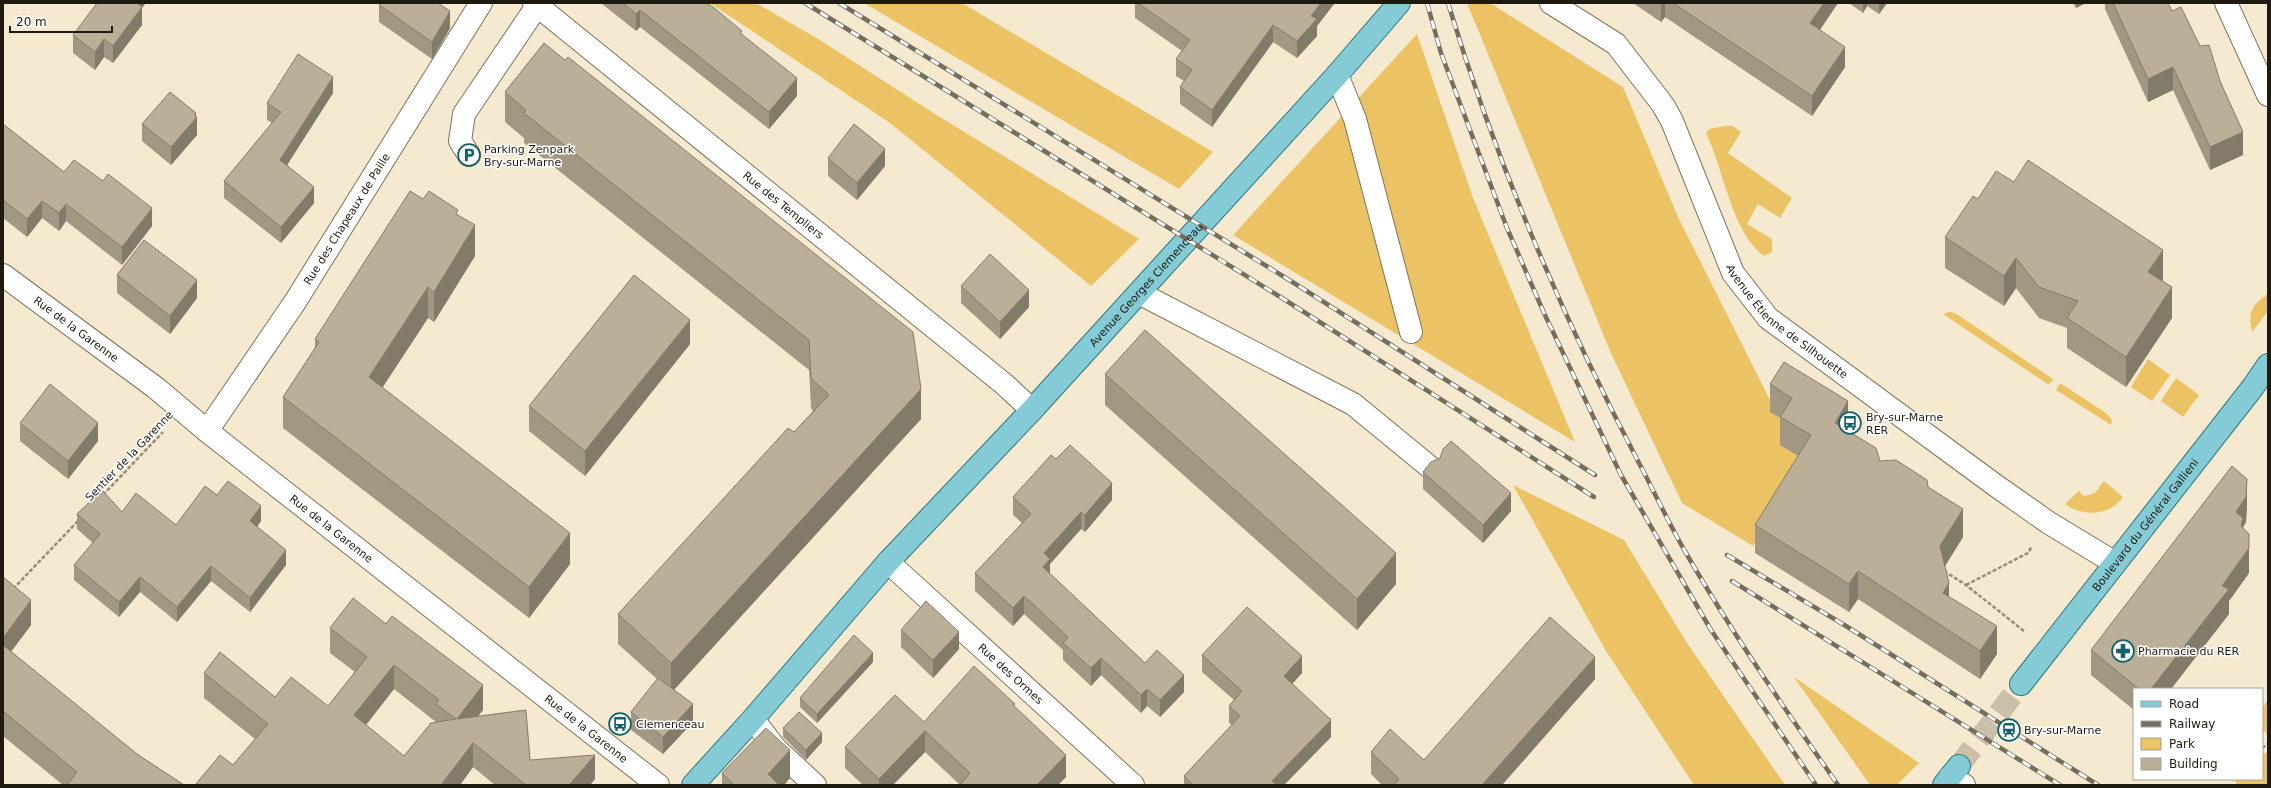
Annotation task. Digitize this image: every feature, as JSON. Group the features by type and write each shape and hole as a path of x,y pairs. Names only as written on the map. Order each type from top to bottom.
{"main road":[{"name":"Avenue Georges Clemenceau","path":"693,785 753,719 888,562 1032,410 1336,75 1399,3"},
{"name":"Boulevard du Général Gallieni","path":"2021,684 2253,387 2268,365"}],"street":[{"name":"Rue des Chapeaux de Paille","path":"207,431 295,302 481,3"},
{"name":"Avenue Étienne de Silhouette","path":"1551,3 1616,44 1663,105 1672,121 1733,273 1768,318 1995,485 2049,523 2115,563"},
{"path":"2226,3 2268,95"},
{"path":"469,155 460,141 464,114 535,4"},
{"name":"Rue des Templiers","path":"535,4 1004,384 1032,410"},
{"path":"1336,75 1355,119 1411,332"},
{"name":"Rue de la Garenne","path":"3,274 184,411 207,431 658,785"},
{"path":"1139,292 1353,404 1431,468"},
{"name":"Rue des Ormes","path":"888,562 1134,785"},
{"path":"753,719 776,749 815,785"}],"path":[{"name":"Sentier de la Garenne","path":"97,501 184,411"},
{"path":"10,591 81,518"},
{"path":"1966,585 2028,553 2034,543"},
{"path":"1943,570 1966,585 2024,631"}],"green space":[{"path":"710,3 756,3 820,40 935,114 1139,239 1091,286 890,123"},
{"path":"864,3 962,3 1213,152 1179,189"},
{"path":"1467,3 1490,3 1623,87 1678,217 1803,466 1753,546 1682,503 1610,351"},
{"path":"1417,34 1473,198 1575,442 1233,235"},
{"path":"1733,126 1741,132 1728,153 1792,198 1780,218 1758,204 1747,224 1772,239 1772,252 1764,256 1753,246 1736,216 1706,133 1709,129"},
{"path":"2268,294 2268,311 2252,332 2250,319 2252,310 2258,302"},
{"path":"1949,312 1955,313 2053,379 2049,385 1943,314"},
{"path":"2148,359 2170,375 2152,401 2131,387"},
{"path":"2176,378 2199,395 2183,417 2161,401"},
{"path":"2060,383 2106,413 2112,420 2111,425 2056,390"},
{"path":"2104,481 2123,497 2111,508 2104,511 2088,513 2065,504 2079,491 2084,496 2095,493"},
{"path":"1513,485 1624,540 1687,643 1785,785 1694,785 1606,651"},
{"path":"1794,677 1919,763 1897,785 1870,785"},
{"path":"2268,700 2268,735 2265,731 2263,732 2263,707"},
{"path":"2268,751 2268,785 2237,784 2235,780 2263,780 2263,754"}],"building":[{"path":"97,3 137,3 142,7 113,46 104,39 95,52 73,35"},
{"path":"381,3 438,3 450,11 432,42 379,5"},
{"path":"623,3 706,3 742,31 740,33 797,78 769,112 640,10 636,14"},
{"path":"1138,3 1321,3 1311,16 1317,19 1297,41 1273,25 1212,110 1180,87 1192,70 1176,59 1190,40"},
{"path":"1673,3 1824,3 1810,23 1845,47 1812,96"},
{"path":"2113,3 2168,3 2172,11 2181,7 2200,46 2209,45 2220,81 2243,132 2210,147 2173,67 2148,79"},
{"path":"544,43 565,60 568,57 913,332 921,389 671,663 618,614 788,428 794,432 829,395 811,378 809,340 524,113 526,110 505,92"},
{"path":"298,54 333,77 280,160 314,187 281,227 224,181 281,112 267,103"},
{"path":"170,92 196,113 194,115 197,117 171,147 142,124"},
{"path":"3,124 64,172 74,160 103,181 108,174 152,208 122,247 66,204 59,213 42,201 27,219 3,200"},
{"path":"854,124 885,149 857,183 828,158"},
{"path":"2028,160 2163,250 2148,272 2172,287 2126,357 2067,318 2078,301 2039,287 2016,258 2004,276 1945,237 1973,196 1978,199 1996,171 2014,182"},
{"path":"410,191 423,199 429,191 458,210 456,214 475,225 434,292 428,287 369,377 570,533 529,587 283,397 319,342 315,339"},
{"path":"144,240 197,280 170,316 117,275"},
{"path":"990,254 1029,290 1000,322 961,286"},
{"path":"634,275 690,320 585,451 529,406"},
{"path":"1145,330 1396,553 1357,599 1105,374"},
{"path":"1784,362 1848,401 1835,423 1876,448 1880,461 1896,460 1927,480 1928,487 1963,509 1940,546 1949,583 1943,593 1997,626 1980,651 1858,571 1849,584 1755,525 1811,435 1780,417 1792,398 1770,384"},
{"path":"50,384 98,423 68,461 20,423"},
{"path":"1451,441 1511,493 1483,525 1423,472 1431,462 1440,458 1443,449"},
{"path":"1070,445 1112,483 1085,515 1081,512 1044,553 1050,559 1043,567 1145,663 1157,650 1184,675 1160,700 1147,689 1141,695 1101,658 1091,668 1063,643 1068,637 1024,596 1013,608 975,573 1031,514 1013,497 1051,455 1056,459"},
{"path":"2232,466 2247,479 2246,497 2236,512 2243,518 2241,526 2249,534 2249,548 2222,586 2229,589 2152,688 2138,688 2091,650"},
{"path":"228,481 261,506 250,521 286,550 250,598 211,566 177,607 140,577 119,602 74,565 100,534 77,514 102,490 122,512 136,493 176,525 205,486 217,495"},
{"path":"3,577 31,600 3,638"},
{"path":"353,598 386,624 392,616 483,685 457,719 526,710 530,760 595,755 569,785 526,785 473,743 441,785 195,785 220,755 233,765 268,724 204,673 220,652 275,697 291,677 328,706 367,657 330,628","holes":["394,665 439,700 436,704 456,719 431,723 404,756 354,715"]},
{"path":"926,601 959,632 933,660 901,630"},
{"path":"1247,607 1302,656 1284,676 1331,720 1272,781 1277,785 1193,785 1184,776 1240,716 1229,706 1242,691 1202,655"},
{"path":"1550,617 1595,657 1482,785 1393,785 1399,779 1371,752 1390,729 1424,760"},
{"path":"854,635 873,653 817,714 800,698"},
{"path":"3,645 137,754 184,785 67,785 77,772 3,711"},
{"path":"974,666 1066,755 1037,785 960,785 970,773 925,731 879,779 845,747 895,695 924,722"},
{"path":"658,678 693,704 663,737 631,712"},
{"path":"799,712 822,733 806,750 783,728"},
{"path":"766,728 790,750 768,774 779,785 734,785 722,773"}],"tunnel":[{"path":"1959,766 2021,684"}],"railway":[{"path":"805,3 1282,298 1594,497"},
{"path":"839,3 1294,283 1595,475"},
{"path":"1427,3 1441,53 1507,228 1544,313 1621,475 1711,630 1816,785"},
{"path":"1448,3 1487,121 1509,180 1557,295 1611,408 1674,531 1704,583 1759,670 1838,785"},
{"path":"1727,555 1846,626 2098,785"},
{"path":"1732,581 2060,785"}],"place":[{"name":"Parking Zenpark Bry-sur-Marne","path":"469,155"},
{"name":"Bry-sur-Marne RER","path":"1850,423"},
{"name":"Pharmacie du RER","path":"2123,651"},
{"name":"Clemenceau","path":"620,724"},
{"name":"Bry-sur-Marne","path":"2009,730"}]}
